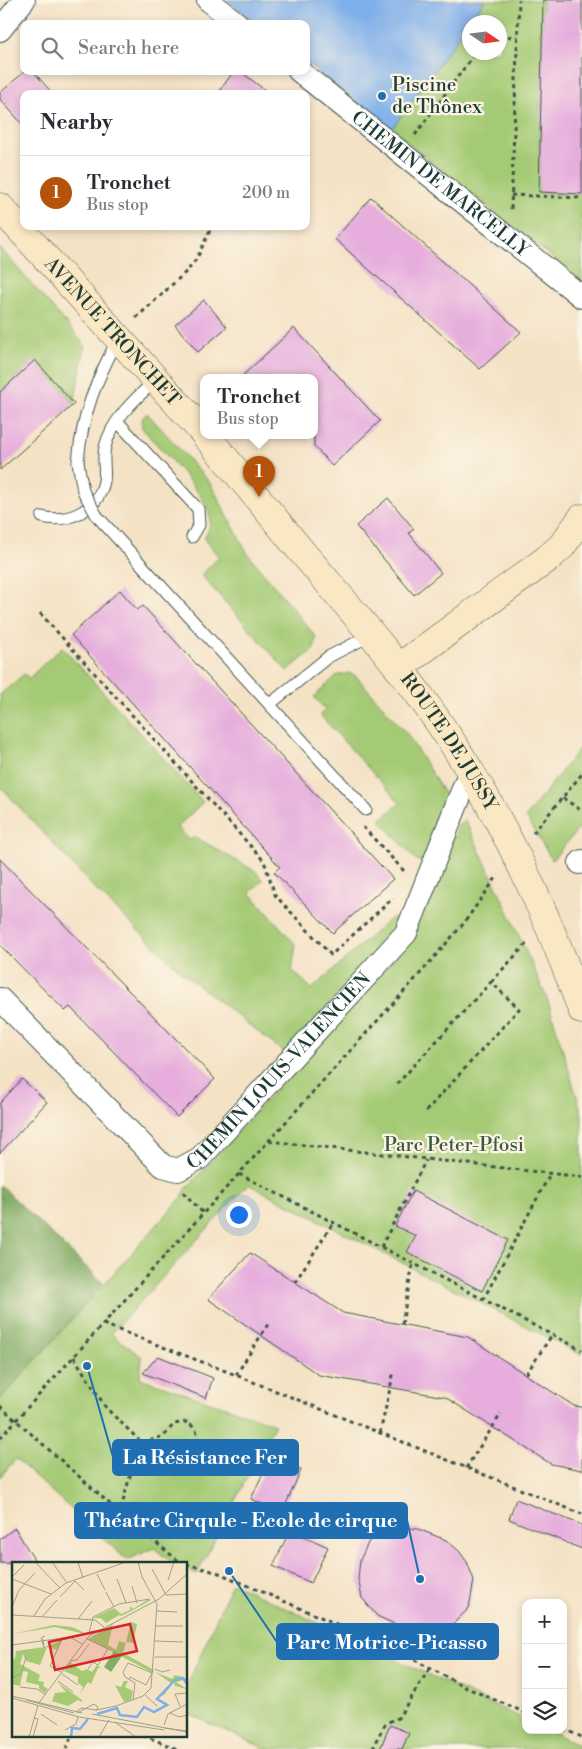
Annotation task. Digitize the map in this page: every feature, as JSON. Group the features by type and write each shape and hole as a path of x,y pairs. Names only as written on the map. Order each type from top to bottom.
{"main road":[{"name":"AVENUE TRONCHET","path":"0,207 20,229"},
{"name":"AVENUE TRONCHET","path":"21,230 118,338 157,378 200,429"},
{"name":"AVENUE TRONCHET","path":"208,439 398,668"},
{"name":"ROUTE DE JUSSY","path":"582,518 561,546 547,559 398,668 436,718 470,771 533,888 582,1010"}],"street":[{"path":"0,30 24,0"},
{"path":"208,0 233,20"},
{"name":"CHEMIN DE MARCELLY","path":"304,75 577,293"},
{"name":"CHEMIN LOUIS-VALENCIEN","path":"0,1000 163,1166 178,1170 200,1158 406,933 413,890 470,771"}],"lane":[{"path":"118,338 87,408 81,430 78,462 83,491 97,516 366,810"},
{"path":"42,516 51,519 70,517 88,508 101,495 104,479 105,447 117,420 157,378"},
{"path":"117,420 198,509 199,525 192,537"},
{"path":"270,704 328,657 371,635"}],"path":[{"path":"510,239 519,0"},
{"path":"507,36 517,37"},
{"path":"402,153 470,60"},
{"path":"511,195 582,198"},
{"path":"136,318 188,270 197,258 210,230"},
{"path":"40,613 264,862 275,895 331,955 413,890 406,872 362,827 366,810"},
{"path":"576,783 582,774"},
{"path":"563,798 582,811"},
{"path":"0,1438 464,923"},
{"path":"397,1084 488,983 528,942"},
{"path":"426,1111 519,1009 491,982"},
{"path":"268,1141 582,1178"},
{"path":"381,1247 426,1160"},
{"path":"239,1174 582,1350"},
{"path":"483,1300 550,1174"},
{"path":"295,1282 333,1222"},
{"path":"402,1324 413,1264"},
{"path":"236,1375 270,1321"},
{"path":"103,1324 236,1375 582,1514"},
{"path":"526,1374 552,1335"},
{"path":"74,1357 106,1408 142,1443"},
{"path":"380,1433 394,1371"},
{"path":"0,1406 120,1513 180,1562"},
{"path":"466,1468 501,1414"},
{"path":"120,1513 134,1461 142,1443 164,1436 174,1424 187,1422 196,1429 198,1442 183,1470"},
{"path":"188,1565 219,1573 394,1649 467,1688 522,1711"},
{"path":"374,1749 374,1744 386,1723 398,1718 430,1668"},
{"path":"567,1731 582,1737"},
{"path":"66,1749 72,1736"},
{"path":"145,1736 177,1749"}],"green space":[{"path":"485,0 543,0 539,192 582,194 582,281 391,130 462,32 462,60 507,60 507,15 474,15"},
{"path":"0,248 85,345 74,404 35,360 0,392"},
{"path":"147,413 210,483 248,554 316,637 314,649 287,671 201,575 219,557 204,539 210,520 206,504 180,470 142,428 142,419"},
{"path":"62,647 203,802 177,827 190,840 195,837 255,871 263,880 250,893 296,945 292,970 312,989 391,918 400,920 393,934 285,1053 185,975 94,888 0,786 0,695 24,674 29,678"},
{"path":"348,673 356,676 407,734 447,798 425,862 416,860 380,820 400,803 320,715 325,709 314,697 336,676"},
{"path":"582,745 582,825 552,860 526,817"},
{"name":"Parc Peter-Pfosi","path":"465,820 548,1001 582,1114 582,1355 248,1184 111,1334 142,1357 140,1378 275,1424 197,1574 188,1571 188,1562 171,1562 154,1548 127,1560 16,1459 0,1477 0,1400 182,1197 186,1189 401,951 459,825"},
{"path":"0,1185 103,1283 0,1400"},
{"path":"232,1583 522,1718 522,1734 556,1734 582,1746 582,1749 266,1749 188,1714 188,1683"}],"water":[{"name":"Piscine de Thônex","path":"227,0 485,0 474,15 462,15 462,32 391,130 310,66 310,20 252,20"}],"building":[{"path":"543,0 582,0 582,194 539,192"},
{"path":"20,75 36,75 50,90 20,90 20,122 0,99 0,93"},
{"path":"231,75 245,75 265,90 220,90"},
{"path":"371,197 521,332 480,369 335,239"},
{"path":"204,300 227,327 198,352 175,325"},
{"path":"294,328 380,421 332,466 314,446 314,439 318,439 318,374 244,374"},
{"path":"35,360 74,404 0,470 0,392"},
{"path":"388,498 414,529 409,533 441,573 414,595 356,526"},
{"path":"120,590 137,610 143,606 393,879 333,933 274,872 280,867 71,635"},
{"path":"0,859 215,1079 177,1117 70,1007 65,1011 0,945"},
{"path":"22,1079 47,1102 0,1153 0,1103"},
{"path":"413,1191 508,1240 482,1291 407,1252 416,1236 395,1226"},
{"path":"250,1253 343,1313 468,1337 574,1406 582,1407 582,1470 551,1464 445,1397 319,1375 208,1299"},
{"path":"158,1356 213,1378 206,1398 143,1373"},
{"path":"271,1456 301,1470 282,1513 251,1499"},
{"path":"516,1499 582,1525 582,1549 509,1519"},
{"path":"402,1527 418,1529 446,1540 459,1551 467,1562 474,1580 469,1608 454,1623 440,1632 421,1633 401,1627 377,1616 362,1598 358,1578 360,1560 369,1541 384,1531"},
{"path":"15,1528 35,1562 0,1563 0,1539"},
{"path":"290,1530 328,1547 311,1583 273,1566"},
{"path":"390,1725 409,1733 402,1749 380,1749"}],"place":[{"name":"Piscine de Thônex","path":"382,96"},
{"name":"Tronchet","path":"259,497"},
{"name":"La Résistance Fer","path":"87,1366"},
{"name":"Parc Motrice-Picasso","path":"229,1571"},
{"name":"Théatre Cirqule - Ecole de cirque","path":"420,1579"}]}
